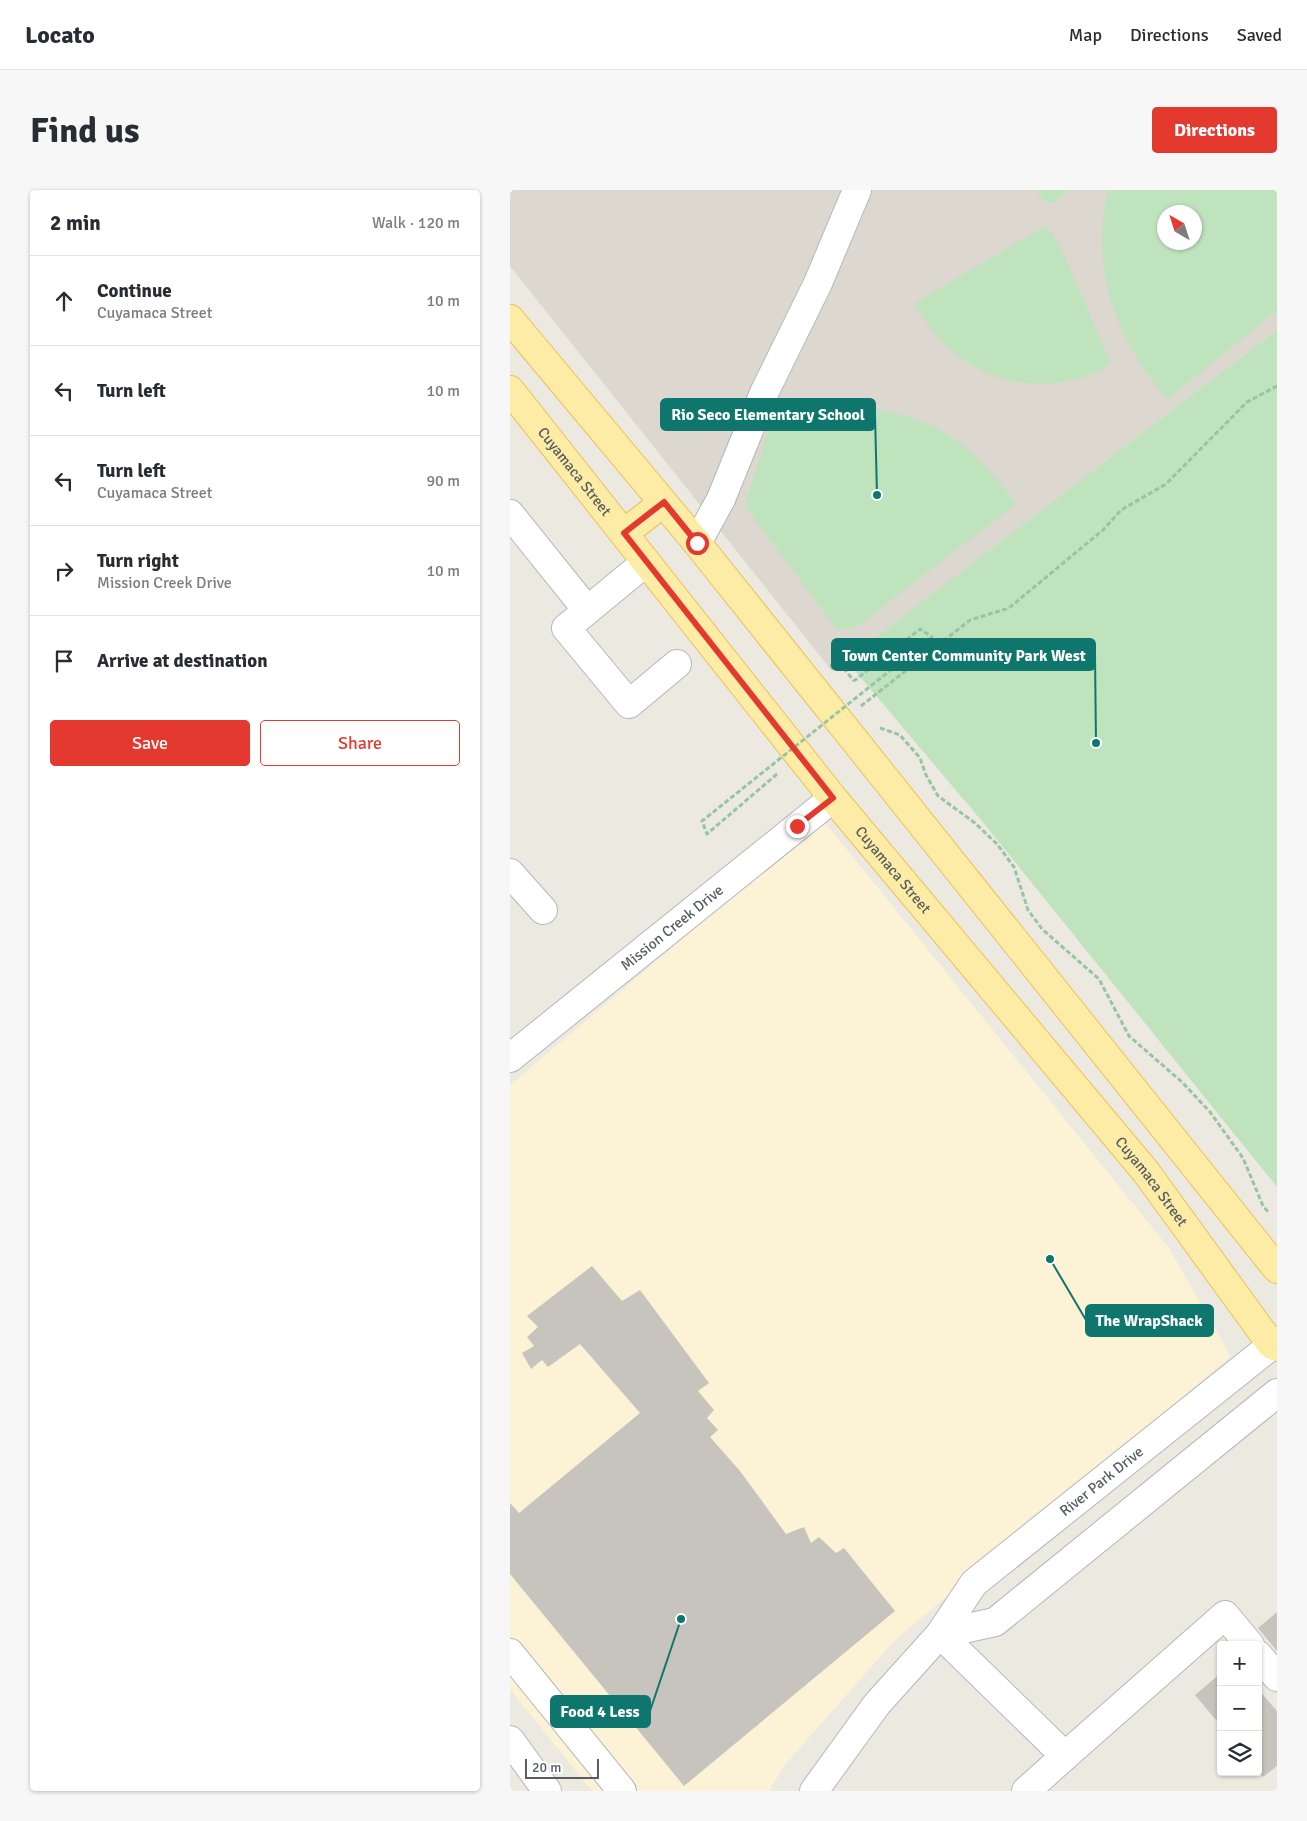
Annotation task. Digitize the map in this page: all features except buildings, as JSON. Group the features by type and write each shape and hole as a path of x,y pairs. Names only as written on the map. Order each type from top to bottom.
{"main road":[{"path":"510,319 664,502 1277,1269"},
{"name":"Cuyamaca Street","path":"510,390 833,798 1146,1172 1275,1344"},
{"path":"624,533 664,502"}],"street":[{"path":"697,543 724,492 764,393 818,283 857,190"},
{"path":"510,514 587,610"},
{"path":"646,562 566,628 629,704 677,664"},
{"name":"Mission Creek Drive","path":"510,1058 833,798"},
{"path":"510,872 543,910"},
{"name":"River Park Drive","path":"814,1791 877,1704 940,1634 974,1583 1275,1344"},
{"path":"940,1634 995,1622 1277,1393"},
{"path":"1026,1791 1225,1615 1247,1641"},
{"path":"940,1634 1065,1756"},
{"path":"510,1653 622,1791"},
{"path":"1262,1660 1277,1678"},
{"path":"510,1740 547,1791"}],"path":[{"path":"861,706 970,620 1009,608 1103,530 1121,510 1166,484 1246,402 1277,386"},
{"path":"777,774 707,834 702,821 932,637 920,629 854,681 837,660 831,666 836,672"},
{"path":"851,693 866,713"},
{"path":"878,728 900,735 920,758 926,775 938,796 975,823 997,844 1014,867 1028,910 1042,929 1099,980 1129,1036 1182,1082 1210,1112 1243,1158 1263,1206 1272,1218"}],"shaded area":[{"path":"510,190 1277,190 1277,330 832,671 510,266"},
{"path":"823,820 1169,1248 1231,1356 894,1641 784,1766 769,1791 592,1791 510,1689 510,1085"}],"green space":[{"path":"1034,190 1068,190 1054,202 1047,203"},
{"path":"1108,190 1277,190 1277,310 1168,399 1149,377 1121,328 1111,302 1102,247 1103,218"},
{"path":"1042,228 1050,231 1061,248 1111,364 1083,377 1055,383 1027,383 1000,378 974,367 951,350 931,329 915,303"},
{"path":"1277,330 1277,1187 986,826 846,660"},
{"path":"840,406 896,414 920,421 941,431 961,444 980,460 1016,504 852,630 836,628 745,506 771,421 809,409"}],"place":[{"name":"Rio Seco Elementary School","path":"877,495"},
{"name":"Town Center Community Park West","path":"1096,743"},
{"name":"The WrapShack","path":"1050,1259"},
{"name":"Food 4 Less","path":"681,1619"}],"route":[{"path":"697,543 664,502 624,533 833,798 797,826"}]}
